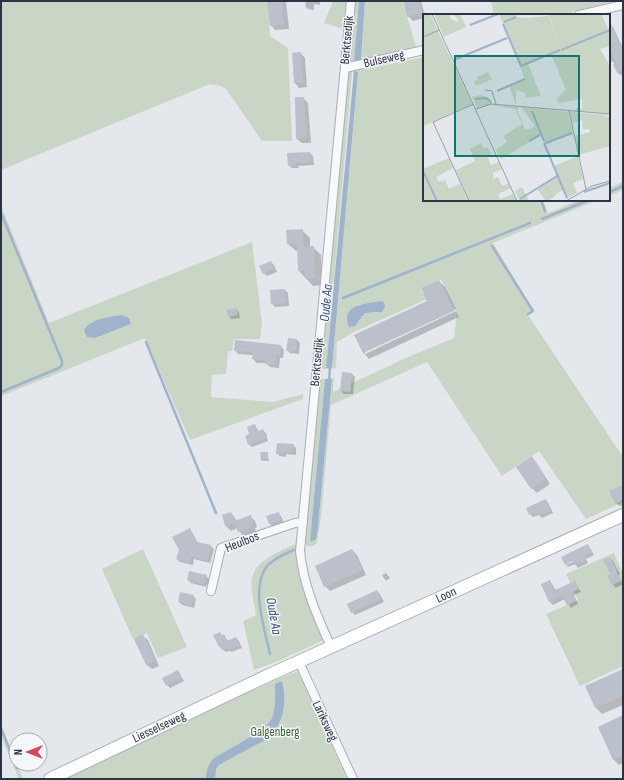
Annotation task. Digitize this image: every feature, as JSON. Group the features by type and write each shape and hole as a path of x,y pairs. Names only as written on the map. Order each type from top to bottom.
{"main road":[{"name":"Loon","path":"269,675 623,516"},
{"name":"Liesselseweg","path":"50,779 269,675"}],"street":[{"name":"Berktsedijk","path":"331,647 306,583 301,566 300,551 351,1"},
{"path":"583,14 623,5"},
{"name":"Bulseweg","path":"345,68 423,50"},
{"name":"Heulbos","path":"211,591 220,548 295,523 303,522"},
{"name":"Lariksweg","path":"299,662 353,779"}],"green space":[{"path":"1,1 268,1 270,36 288,48 292,141 262,141 226,89 221,86 210,84 1,170"},
{"path":"333,1 346,1 344,29 324,23"},
{"path":"353,1 359,1 354,61 361,60 365,1 402,1 417,49 352,64 349,61"},
{"path":"491,1 616,1 563,14 494,14"},
{"path":"423,57 423,201 543,201 548,213 577,201 596,201 493,243 534,311 528,315 623,457 623,502 586,519 539,451 502,476 427,362 331,405 321,517 317,543 313,546 307,546 304,541 319,382 321,379 334,378 333,392 406,358 454,338 457,313 441,279 420,289 427,299 354,332 337,342 336,368 323,369 321,367 346,76 351,71 362,70","holes":["356,71 358,73 332,368 326,368 352,73","380,301 378,313 365,313 359,322 358,305","325,379 332,380 318,527 310,541"]},
{"path":"623,182 623,190 610,196 610,188"},
{"path":"1,206 49,323 252,242 262,323 260,339 234,339 232,351 228,351 226,374 212,375 211,397 273,402 303,394 303,399 190,440 145,338 1,396","holes":["108,318 131,324 95,338"]},
{"path":"297,543 326,639 276,662 254,670 243,621 256,615 252,592 252,578 254,572 258,566 270,556"},
{"path":"143,549 187,647 158,658 147,633 133,639 102,569"},
{"path":"614,553 623,574 623,666 580,686 546,614 578,600 566,574"},
{"name":"Galgenberg","path":"298,671 347,779 65,779 278,679"},
{"path":"1,726 8,743 8,753 1,736"},
{"path":"16,772 20,772 23,779 19,779"}],"water":[{"path":"359,1 365,1 361,60 354,61"},
{"path":"354,71 358,72 332,368 326,368"},
{"path":"380,301 384,302 385,307 382,312 365,313 355,326 349,327 347,319 351,309 362,304"},
{"path":"122,315 129,318 131,324 95,338 87,337 84,330 91,323 107,317"},
{"path":"325,379 332,379 318,527 316,539 310,541"},
{"path":"282,681 284,696 283,711 275,731 264,741 219,765 216,769 215,779 206,779 206,773 213,759 255,734 269,723 274,710 275,684"}],"building":[{"path":"267,1 282,1 284,24 270,26"},
{"path":"403,1 419,1 422,13 407,17"},
{"path":"610,22 623,50 623,70 617,72 613,65 616,63 610,50"},
{"path":"301,52 303,83 294,83 292,53"},
{"path":"295,97 304,97 307,138 296,139"},
{"path":"310,152 311,162 296,163 296,165 288,166 287,153"},
{"path":"303,229 304,247 314,246 315,278 305,278 304,271 298,271 297,244 287,244 286,230"},
{"path":"271,261 274,269 263,274 259,266"},
{"path":"439,280 454,311 363,353 354,335 427,301 421,288"},
{"path":"285,289 286,303 271,304 270,290"},
{"path":"237,308 238,315 228,317 226,310"},
{"path":"288,338 297,339 296,351 286,351"},
{"path":"235,340 281,345 280,355 276,355 275,365 265,364 266,360 252,359 253,352 234,351"},
{"path":"342,372 352,373 350,392 340,391"},
{"path":"255,424 258,431 263,429 266,438 248,445 245,436 249,434 247,427"},
{"path":"277,443 294,444 293,452 284,452 284,455 276,454"},
{"path":"260,452 268,452 268,460 261,461"},
{"path":"532,456 546,479 531,489 516,467"},
{"path":"623,485 623,500 615,504 609,491"},
{"path":"546,499 551,510 538,516 536,512 529,515 526,508"},
{"path":"231,512 234,521 251,515 253,522 251,523 252,527 250,529 238,532 234,523 225,526 222,515"},
{"path":"279,512 281,520 269,524 266,516"},
{"path":"190,528 197,542 211,545 208,561 191,557 190,563 176,559 179,550 172,537"},
{"path":"588,544 592,552 584,556 586,560 574,565 572,561 565,565 561,557"},
{"path":"352,549 362,570 324,587 315,566"},
{"path":"610,557 621,581 612,585 607,576 610,574 603,560"},
{"path":"189,571 207,575 205,583 203,584 187,580"},
{"path":"550,580 555,590 575,581 579,589 572,592 576,601 567,605 562,596 549,602 541,584"},
{"path":"377,590 381,599 351,613 347,604"},
{"path":"180,592 194,595 192,606 178,602"},
{"path":"220,632 222,635 224,634 227,641 236,637 240,645 228,650 227,648 222,650 221,646 219,647 213,635"},
{"path":"143,634 155,661 146,665 134,639"},
{"path":"623,669 623,696 595,708 585,686"},
{"path":"178,670 182,678 166,686 162,678"},
{"path":"623,715 623,756 613,760 598,727"}],"waterway":[{"path":"610,192 623,186"},
{"path":"541,201 545,211"},
{"path":"542,219 587,201"},
{"path":"1,213 62,361 62,365 59,368 1,392"},
{"path":"343,298 530,223"},
{"path":"492,246 533,311 528,314"},
{"path":"146,342 216,513"},
{"name":"Oude Aa","path":"329,382 330,367"},
{"name":"Oude Aa","path":"270,654 260,609 259,597 262,575 267,566 273,561 294,550"},
{"path":"1,728 8,746"}]}
